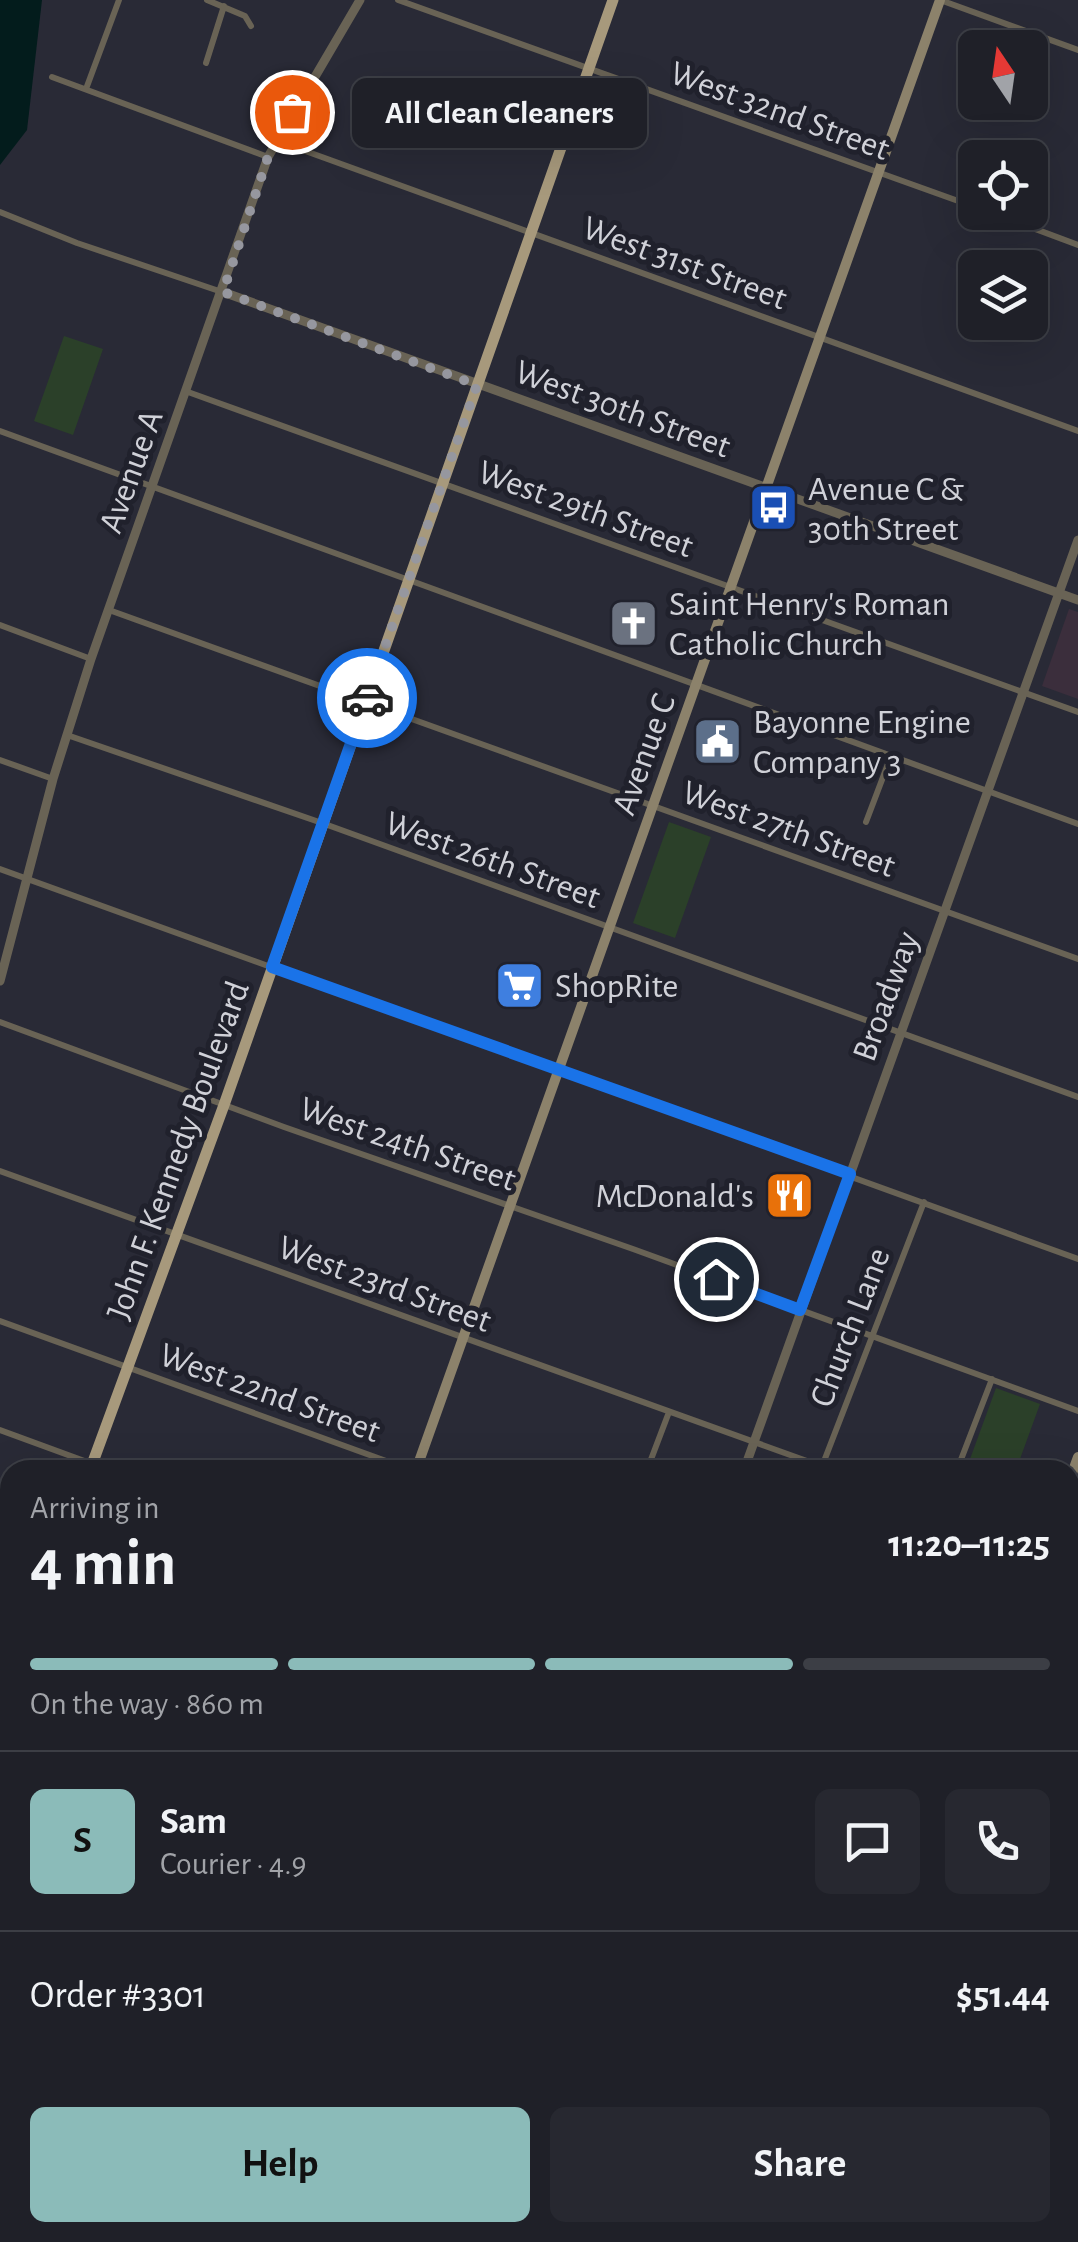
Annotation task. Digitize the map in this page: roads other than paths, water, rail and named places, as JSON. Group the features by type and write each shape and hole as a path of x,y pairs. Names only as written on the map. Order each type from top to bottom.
{"main road":[{"name":"John F. Kennedy Boulevard","path":"93,1460 224,1106 612,0"},
{"name":"Avenue C","path":"417,1460 822,339 940,0"}],"street":[{"path":"86,89 119,0"},
{"path":"207,0 245,16 251,26"},
{"name":"Avenue A","path":"0,981 53,779 91,659 268,157 360,0"},
{"name":"West 32nd Street","path":"398,0 958,201"},
{"path":"940,0 1078,50"},
{"path":"206,63 224,6"},
{"path":"52,77 268,157"},
{"name":"West 31st Street","path":"275,140 1078,431"},
{"name":"West 30th Street","path":"0,212 77,243 1078,600"},
{"path":"1040,230 1078,244"},
{"name":"West 29th Street","path":"188,392 1078,712"},
{"path":"0,431 1078,824"},
{"name":"Broadway","path":"748,1460 1078,540"},
{"name":"West 27th Street","path":"109,610 1078,959"},
{"path":"0,624 91,659"},
{"name":"West 26th Street","path":"67,734 1078,1097"},
{"path":"866,822 891,756"},
{"path":"0,760 53,779"},
{"path":"0,869 1078,1258"},
{"name":"West 24th Street","path":"0,1022 224,1106 509,1204 1078,1410"},
{"name":"West 23rd Street","path":"0,1172 801,1460"},
{"name":"Church Lane","path":"825,1460 924,1202"},
{"name":"West 22nd Street","path":"0,1321 386,1460"},
{"path":"961,1460 992,1379"},
{"path":"651,1460 669,1412"},
{"path":"0,1430 74,1460"}],"place":[{"name":"All Clean Cleaners","path":"292,112"},
{"name":"Avenue C & 30th Street","path":"773,508"},
{"name":"Saint Henry's Roman Catholic Church","path":"634,623"},
{"name":"Bayonne Engine Company 3","path":"718,741"},
{"name":"ShopRite","path":"520,985"},
{"name":"McDonald's","path":"789,1195"}]}
